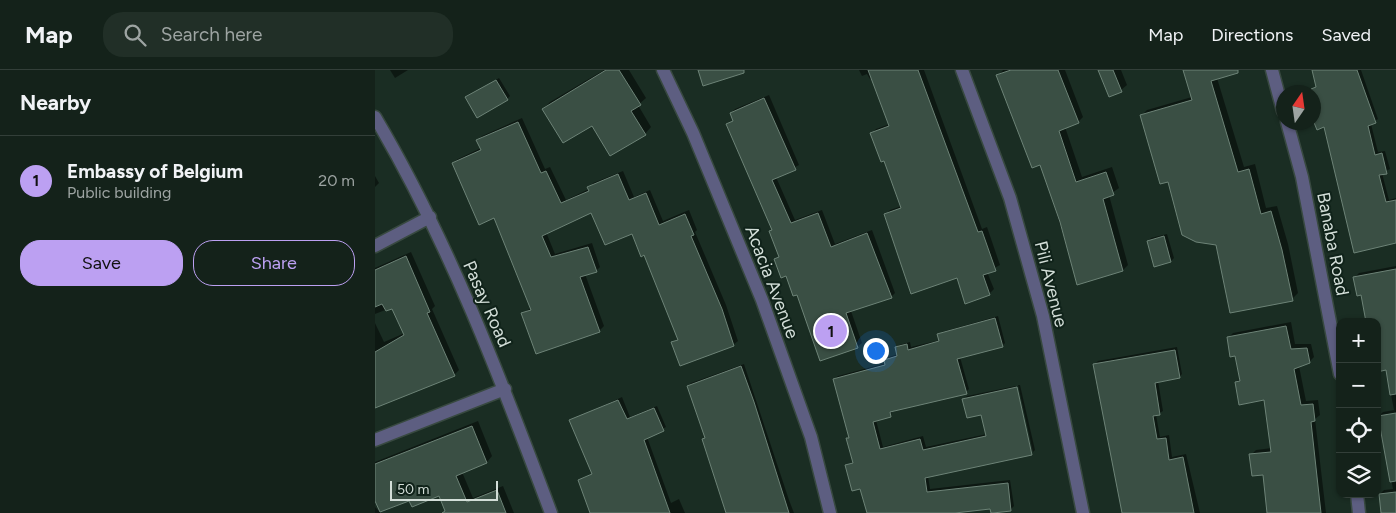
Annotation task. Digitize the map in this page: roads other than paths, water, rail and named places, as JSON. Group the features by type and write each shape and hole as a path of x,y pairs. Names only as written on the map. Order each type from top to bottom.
{"street":[{"name":"Acacia Avenue","path":"663,70 693,133 762,300 811,437 830,513"},
{"name":"Pili Avenue","path":"962,70 1010,198 1038,298 1083,513"},
{"path":"1272,70 1276,85"},
{"name":"Pasay Road","path":"375,117 406,169 429,217 505,389 551,513"},
{"name":"Banaba Road","path":"1289,130 1302,177 1338,363"},
{"path":"375,246 429,217"},
{"path":"375,440 505,389"},
{"path":"1357,498 1359,513"}],"place":[{"name":"Embassy of Belgium","path":"831,331"}]}
